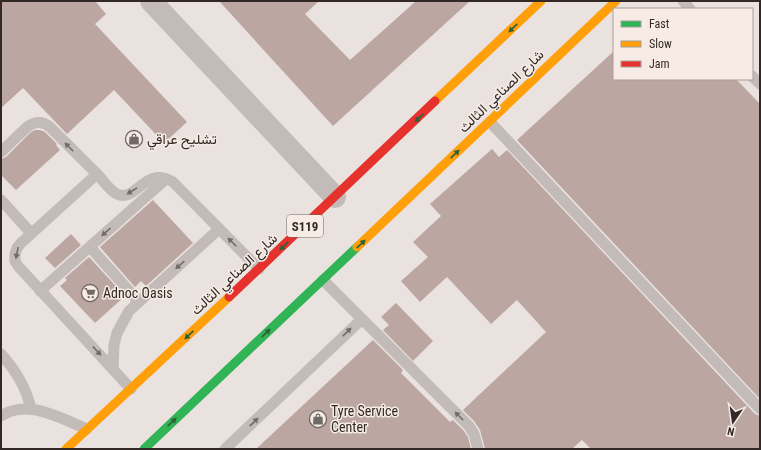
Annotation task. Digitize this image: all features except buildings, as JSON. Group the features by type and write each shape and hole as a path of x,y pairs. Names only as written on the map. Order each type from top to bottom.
{"main road":[{"name":"شارع الصناعي الثالث","path":"66,449 260,269 541,1"},
{"name":"شارع الصناعي الثالث","path":"144,449 616,1"}],"street":[{"path":"151,1 335,198"}],"lane":[{"path":"490,122 760,409"},
{"path":"1,152 27,127 32,124 41,123 46,124 113,191 122,195 131,193 152,178 166,178 173,182 219,230 260,269"},
{"path":"97,174 31,233 17,248 15,260 18,266 40,291 131,389"},
{"path":"40,291 166,178"},
{"path":"1,200 31,233"},
{"path":"113,369 112,357 117,333 129,311 219,230"},
{"path":"90,247 139,302"},
{"path":"323,280 469,426 478,443 478,449"},
{"path":"225,449 362,318"},
{"path":"1,354 18,376 28,397 31,409"},
{"path":"1,416 17,409 31,409 43,412 87,429"}],"traffic: fast":[{"path":"144,449 357,247"}],"traffic: slow":[{"path":"435,101 541,1"},
{"path":"357,247 616,1"},
{"path":"66,449 229,297"}],"traffic: jam":[{"path":"229,297 435,101"}],"place":[{"name":"تشليح عراقي","path":"134,139"},
{"name":"Adnoc Oasis","path":"90,293"},
{"name":"Tyre Service Center","path":"318,419"}]}
